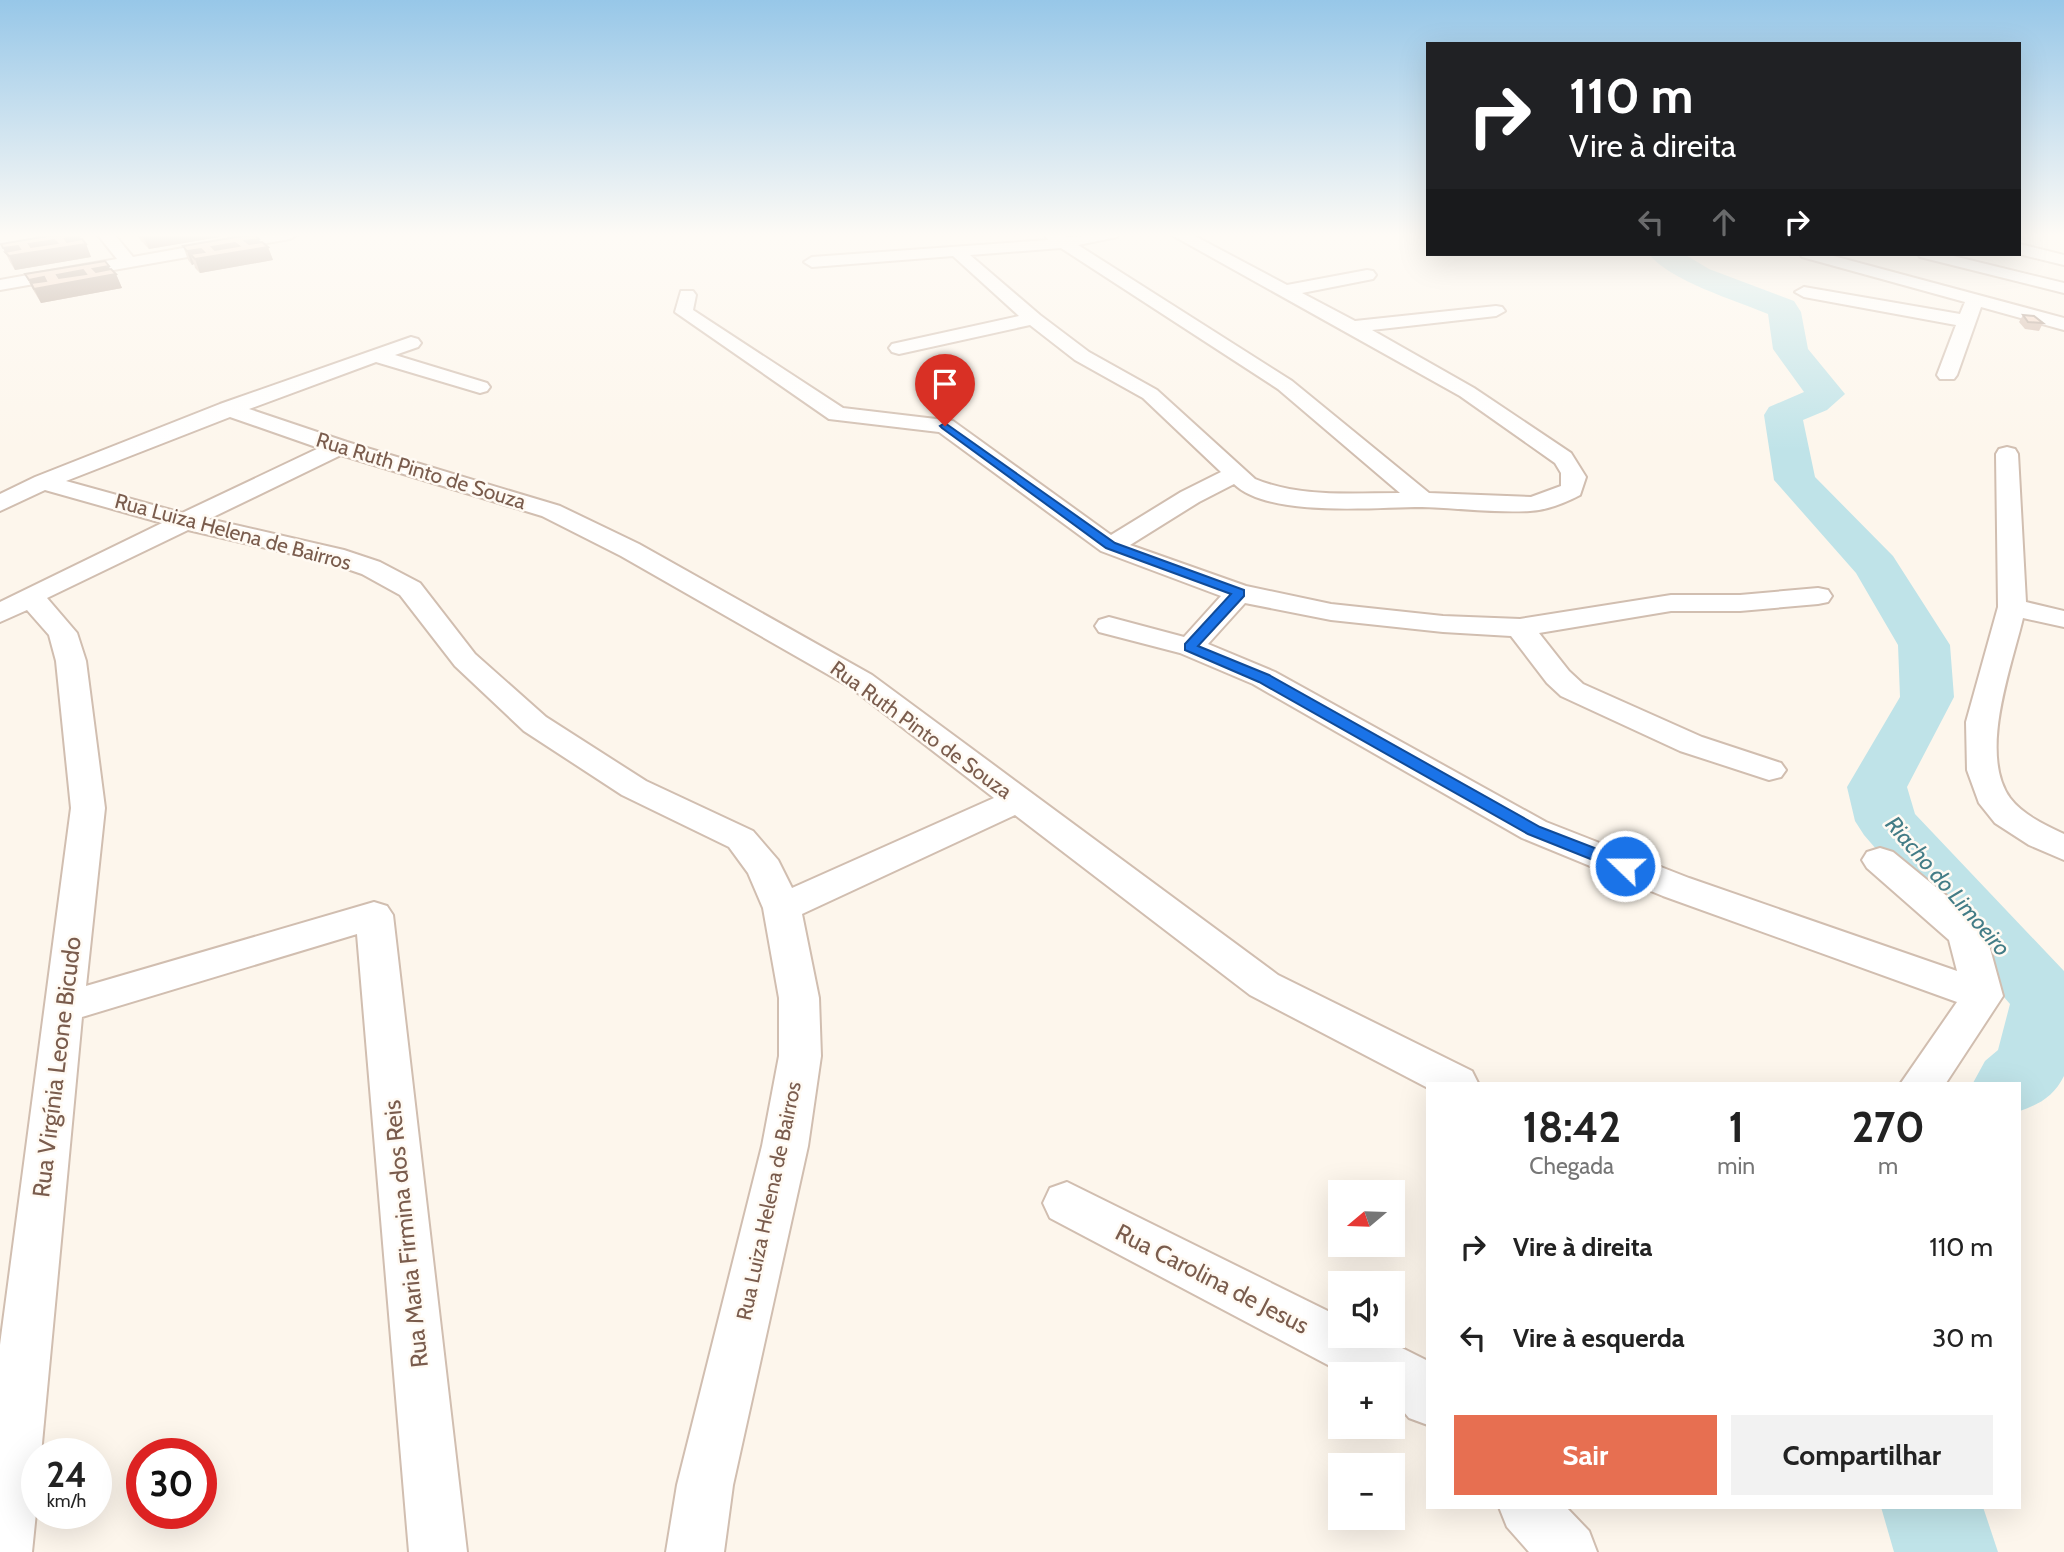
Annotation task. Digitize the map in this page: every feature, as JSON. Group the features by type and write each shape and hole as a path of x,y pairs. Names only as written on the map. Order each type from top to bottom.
{"street":[{"path":"685,306 684,312 837,414 945,426 1110,546 1239,593 1331,612 1443,624 1520,628 1659,604 1740,603 1818,596"},
{"path":"1018,306 1082,356 1150,394 1247,484 1258,489 1301,500 1423,499 1531,504 1572,490 1575,481 1572,469 1563,458 1467,392 1313,306"},
{"path":"1163,306 1285,385 1423,499"},
{"path":"1885,306 1967,321"},
{"path":"1947,375 1973,306"},
{"path":"1999,306 2064,324"},
{"path":"1352,327 1496,311"},
{"path":"899,348 1032,319"},
{"path":"0,504 43,482 228,409 411,343"},
{"path":"375,355 480,387"},
{"name":"Rua Ruth Pinto de Souza","path":"228,409 339,447 551,511 630,550 861,681 1264,985 1455,1082"},
{"path":"15,605 339,447"},
{"path":"2007,454 2012,607 1982,722 1981,740 1989,793 2001,811 2028,831 2064,848"},
{"path":"1110,546 1190,497 1236,474"},
{"name":"Rua Luiza Helena de Bairros","path":"43,482 183,521 335,556 371,568 410,589 465,660 536,724 634,788 741,839 765,869 782,908 799,998 800,1056 785,1146 705,1485 695,1552"},
{"path":"1190,647 1239,593"},
{"name":"Rua Virgínia Leone Bicudo","path":"3,1552 63,1008 88,808 71,661 63,633 15,605"},
{"path":"2012,607 2064,619"},
{"path":"1109,626 1190,647 1264,678 1534,830 1676,887 1983,996"},
{"path":"1520,628 1572,691 1691,744 1769,770"},
{"path":"782,908 1018,800"},
{"path":"1880,860 1967,934 1983,996 1924,1082"},
{"name":"Rua Maria Firmina dos Reis","path":"63,1008 374,915 438,1552"},
{"name":"Rua Carolina de Jesus","path":"1067,1203 1412,1381 1426,1397"},
{"path":"1529,1509 1568,1552"}],"building":[{"path":"2023,315 2034,316 2043,323 2028,322"}],"waterway":[{"name":"Riacho do Limoeiro","path":"1779,306 1783,308 1791,349 1799,363 1826,394 1783,415 1795,480 1876,566 1924,645 1927,697 1877,787 1886,821 2047,999 2039,1041 2030,1068 2013,1082"},
{"name":"Riacho do Limoeiro","path":"1933,1509 1946,1552"}],"route":[{"path":"945,426 1110,546 1145,561 1239,593 1190,647 1264,678 1534,830 1625,866"}]}
